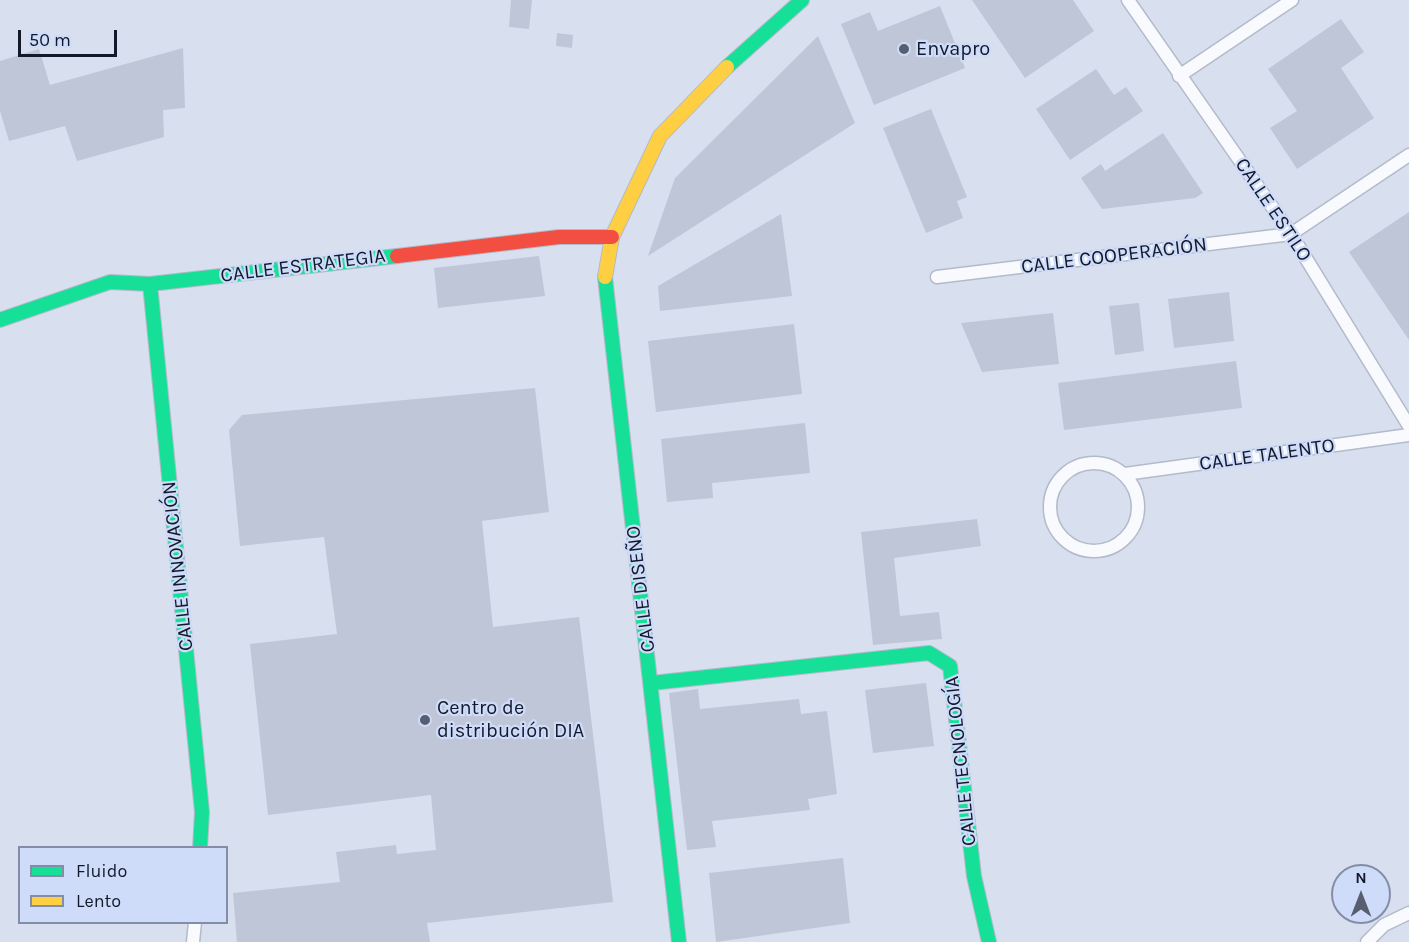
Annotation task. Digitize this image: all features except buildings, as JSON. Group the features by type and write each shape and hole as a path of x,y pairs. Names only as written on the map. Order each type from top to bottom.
{"street":[{"name":"CALLE DISEÑO","path":"679,942 652,682 604,271 612,237 660,136 703,89 802,0"},
{"name":"CALLE ESTILO","path":"1128,0 1291,234 1409,426"},
{"path":"1179,76 1292,0"},
{"path":"1291,234 1409,155"},
{"name":"CALLE COOPERACIÓN","path":"937,278 1291,234"},
{"name":"CALLE ESTRATEGIA","path":"0,320 110,282 150,284 559,237 612,237"},
{"name":"CALLE INNOVACIÓN","path":"150,284 202,812 200,846"},
{"name":"CALLE TALENTO","path":"1125,474 1409,435"},
{"path":"1100,462 1113,466 1125,474 1136,492 1138,513 1134,526 1126,538 1102,551 1088,551 1074,547 1063,539 1054,528 1049,508 1053,488 1061,476 1072,467 1100,462"},
{"name":"CALLE TECNOLOGÍA","path":"652,682 929,653 950,666 974,876 989,942"},
{"path":"1367,942 1384,925 1409,913"},
{"path":"193,942 195,924"}],"traffic: fast":[{"path":"727,67 802,0"},
{"path":"0,320 110,282 150,284 397,256"},
{"path":"605,277 679,942"},
{"path":"150,284 202,812 200,846"},
{"path":"652,683 929,653 950,666 974,876 989,942"}],"traffic: slow":[{"path":"605,277 612,237 660,136 727,67"}],"traffic: jam":[{"path":"397,256 559,237 612,237"}],"place":[{"name":"Envapro","path":"904,49"},
{"name":"Centro de distribución DIA","path":"425,720"}]}
